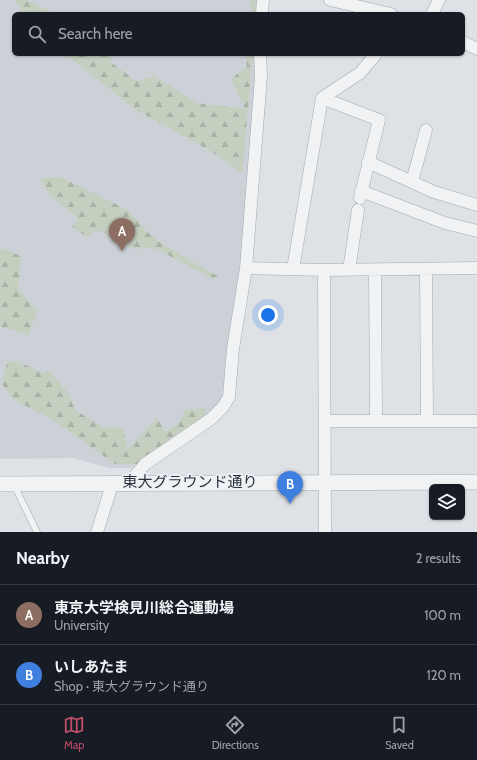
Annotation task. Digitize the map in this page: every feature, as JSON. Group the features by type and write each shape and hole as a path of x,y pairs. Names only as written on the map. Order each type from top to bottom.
{"street":[{"path":"262,12 263,0"},
{"path":"330,0 378,5 388,12"},
{"path":"433,12 439,0"},
{"path":"465,43 477,49"},
{"path":"130,482 145,464 211,419 227,402 231,390 234,349 246,268 261,77 260,56"},
{"path":"293,269 322,98 360,73 374,56"},
{"path":"322,98 380,120 368,162 360,200 349,270"},
{"path":"412,182 426,130"},
{"path":"368,162 434,192 477,205"},
{"path":"360,200 477,231"},
{"path":"246,268 324,270 477,268 477,277"},
{"path":"426,269 427,421"},
{"path":"324,270 325,532"},
{"path":"376,270 376,421"},
{"path":"325,421 477,421"},
{"path":"97,532 113,482"},
{"name":"東大グラウンド通り","path":"7,484 113,482 477,482"}],"lane":[{"path":"7,484 37,532"}],"shaded area":[{"path":"0,0 259,0 258,12 12,12 12,56 256,56 247,222 225,391 215,410 130,468 110,468 73,458 0,459"}],"green space":[{"path":"15,0 26,0 53,12 23,12"},
{"path":"250,0 258,0 257,12 251,12"},
{"path":"68,56 111,56 111,62 136,81 154,76 197,103 245,109 231,79 247,66 245,56 253,56 242,173 212,152 136,110"},
{"path":"60,177 128,210 147,232 161,243 219,277 213,279 155,248 133,249 99,230 87,237 72,227 78,219 49,194 40,179"},
{"path":"0,248 21,256 18,289 37,310 29,335 0,327"},
{"path":"17,361 43,373 49,370 69,394 75,410 104,428 122,427 128,449 157,418 165,432 178,424 185,410 205,408 205,416 137,464 115,464 50,418 14,400 2,384 7,362"}],"place":[{"name":"東京大学検見川総合運動場","path":"122,251"},
{"name":"いしあたま","path":"290,504"}]}
